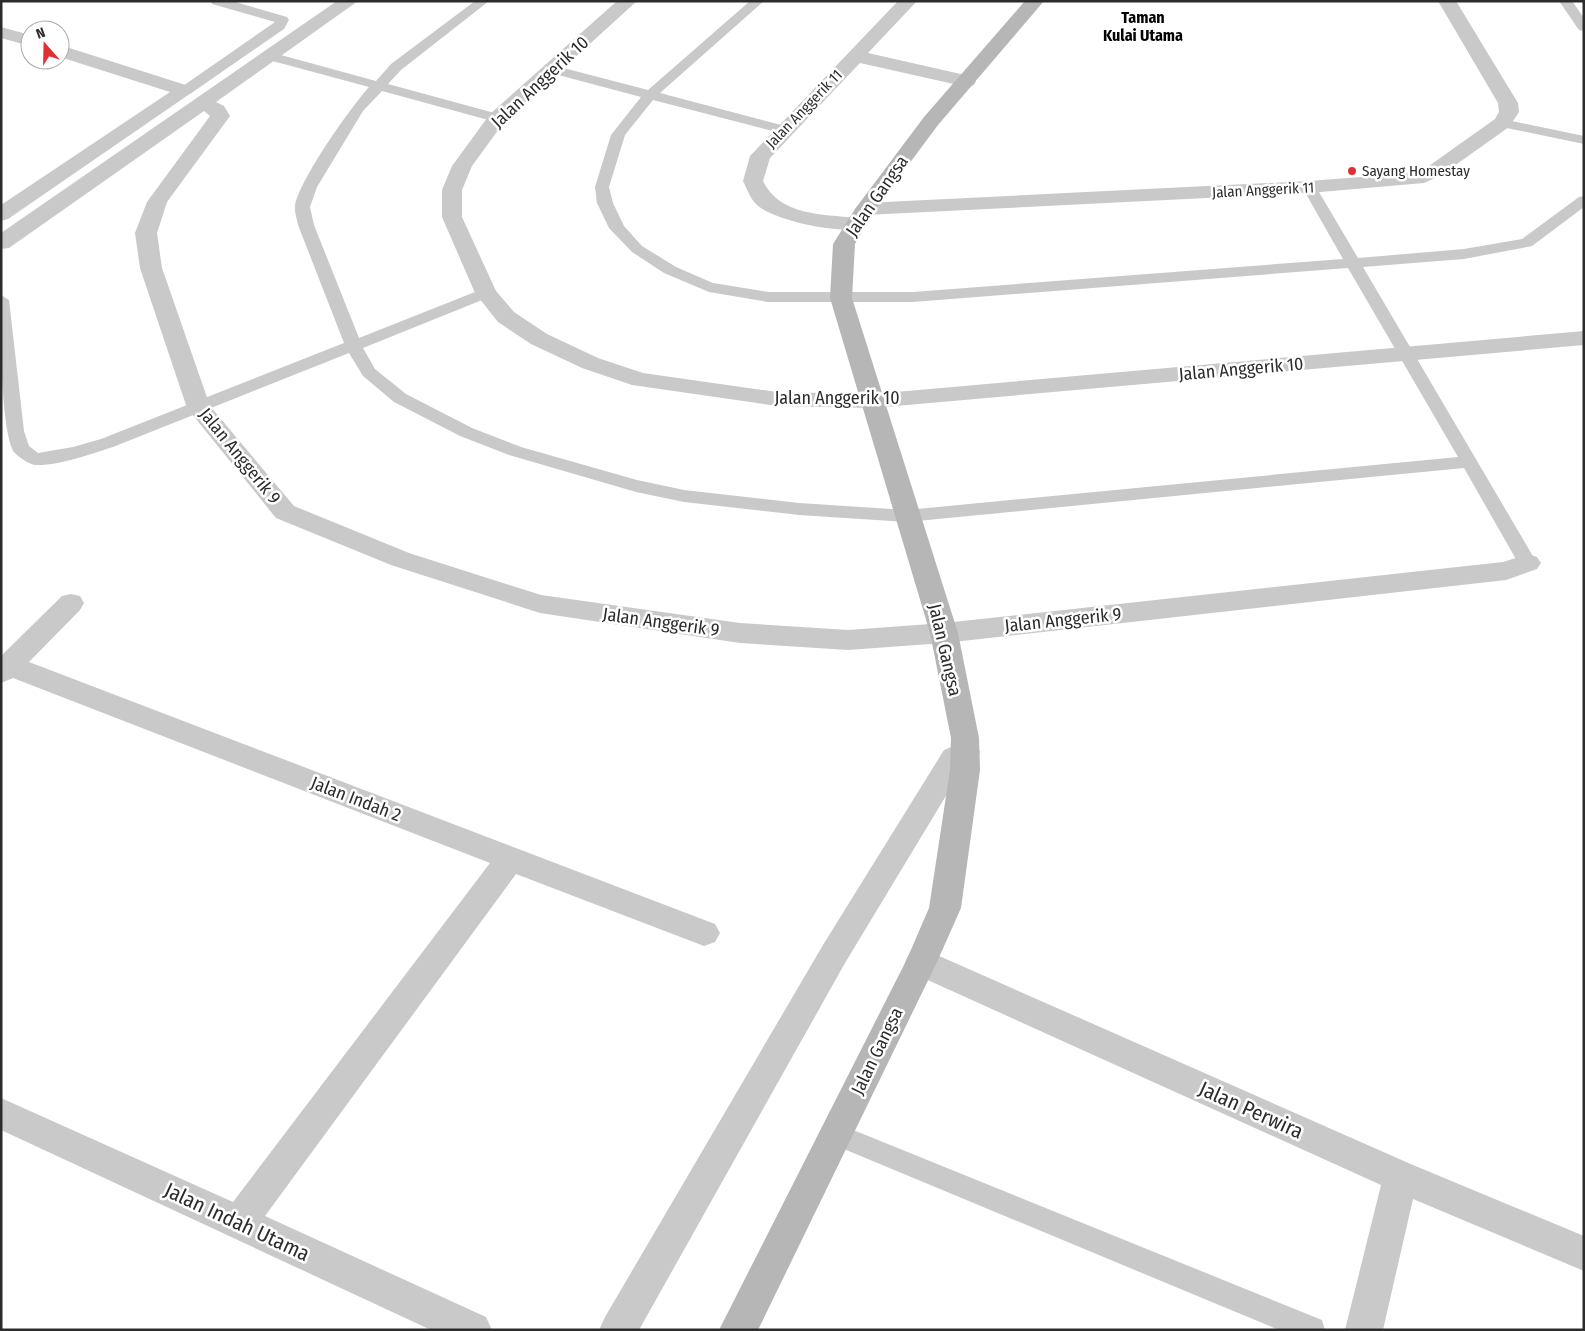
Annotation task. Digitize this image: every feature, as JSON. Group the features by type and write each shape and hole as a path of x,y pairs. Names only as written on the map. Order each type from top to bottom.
{"street":[{"name":"Jalan Anggerik 10","path":"628,1 497,118 462,166 452,190 452,216 486,293 506,317 539,339 590,363 640,380 777,399 873,401 1584,338"},
{"name":"Jalan Anggerik 11","path":"908,1 760,156 753,181 764,200 780,210 799,216 861,217 1417,179 1433,172 1502,123"},
{"name":"Jalan Gangsa","path":"738,1330 921,962 945,908 966,752 944,633 841,298 844,244 861,217 931,121 1035,1"},
{"path":"1447,1 1508,103 1509,112 1502,123"},
{"path":"2,214 194,97 270,56 348,2"},
{"path":"1,32 20,39"},
{"path":"70,54 194,97"},
{"path":"855,56 967,81"},
{"path":"1,243 194,97"},
{"name":"Jalan Anggerik 9","path":"194,97 217,110 220,116 157,202 146,233 151,268 199,408 285,512 400,558 540,604 740,633 848,640 944,633 1506,571 1528,563"},
{"path":"5,669 71,603"},
{"name":"Jalan Indah 2","path":"5,669 704,933"},
{"path":"618,1330 834,954 954,758 966,752"},
{"path":"239,1222 510,859"},
{"name":"Jalan Perwira","path":"921,962 1402,1177 1584,1254"},
{"name":"Jalan Indah Utama","path":"1,1113 473,1330"},
{"path":"1364,1330 1402,1177"}],"lane":[{"path":"194,97 279,26 282,20 217,1"},
{"path":"483,1 396,67 377,85 357,108 310,187 302,207 306,225 354,347 369,372 400,398 466,432 534,456 636,486 684,496 800,510 907,516 1469,462"},
{"path":"758,1 650,95 618,135 602,187 604,204 617,228 637,249 670,270 709,287 768,297 913,297 1464,254 1527,243 1584,200"},
{"path":"1565,1 1584,27"},
{"path":"270,56 497,118"},
{"path":"552,69 784,130"},
{"path":"1502,123 1584,140"},
{"path":"1310,187 1528,563"},
{"path":"1,300 15,431 21,448 35,459 74,453 107,443 354,347 486,293"},
{"path":"836,1134 1312,1330"}],"place":[{"name":"Sayang Homestay","path":"1352,171"}],"district":[{"name":"Taman Kulai Utama","path":"1143,26"}]}
